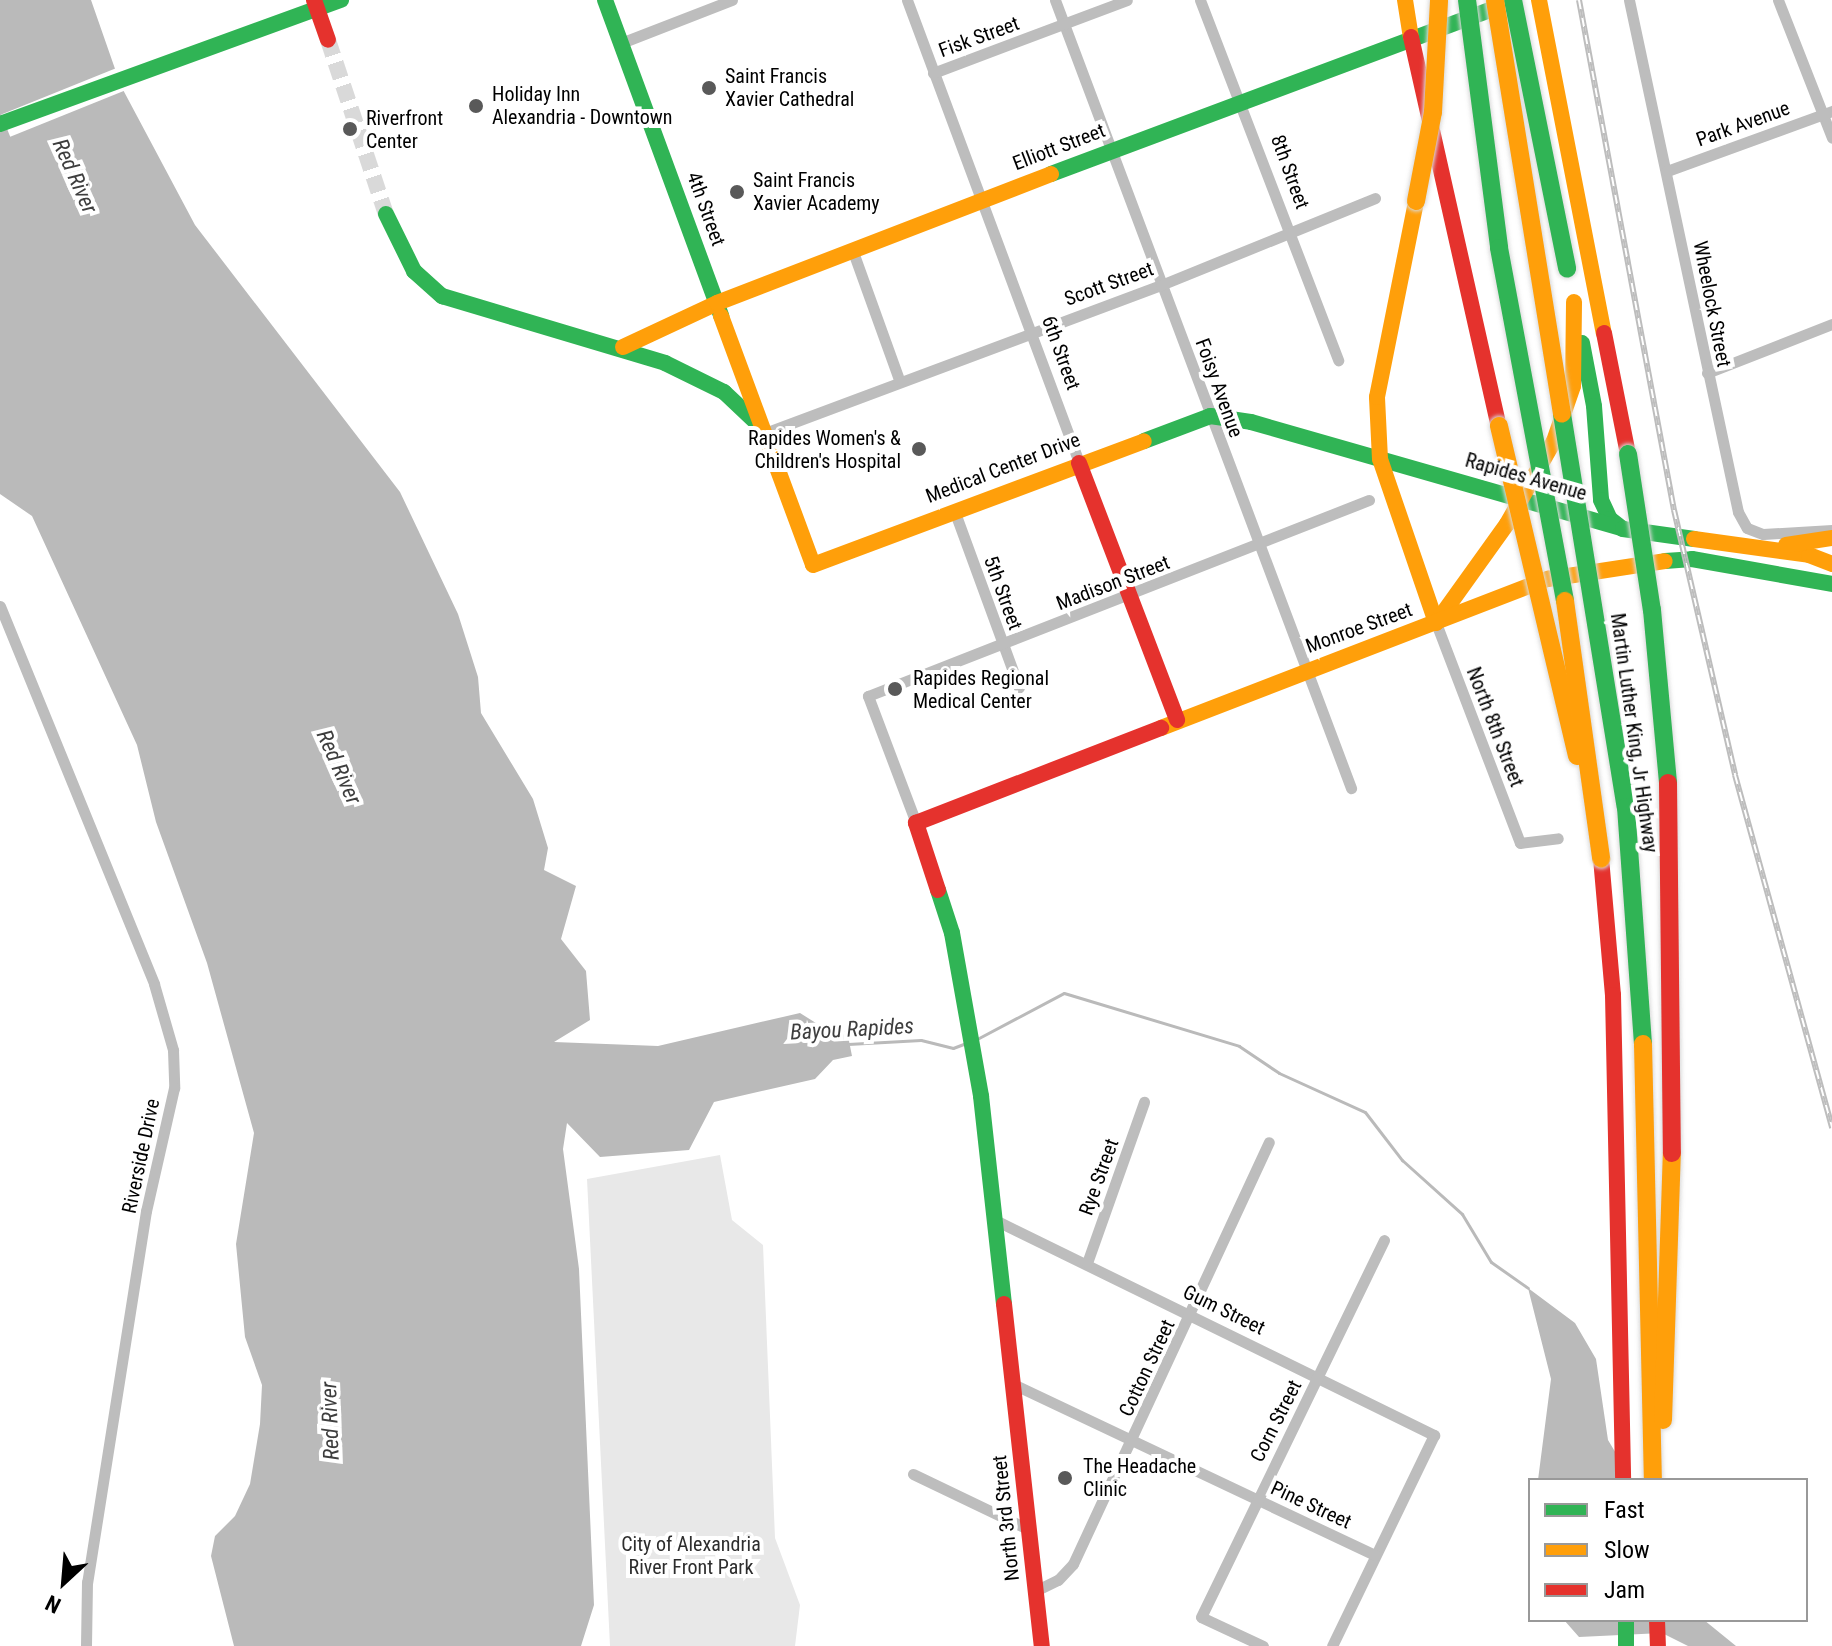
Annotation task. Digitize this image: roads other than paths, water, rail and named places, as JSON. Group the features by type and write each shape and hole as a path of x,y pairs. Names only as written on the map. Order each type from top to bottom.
{"main road":[{"path":"0,124 188,55 315,4 341,0"},
{"name":"4th Street","path":"605,0 813,565"},
{"path":"1405,0 1499,426 1601,858"},
{"path":"1436,623 1380,459 1377,397 1433,112 1439,0"},
{"path":"1467,0 1499,248 1556,537 1601,858 1613,995 1623,1478"},
{"name":"Martin Luther King, Jr Highway","path":"1495,0 1626,807 1642,996 1653,1478"},
{"path":"1515,0 1594,406 1601,500 1610,519 1623,529"},
{"name":"Elliott Street","path":"623,347 717,303 852,249 1515,0"},
{"path":"1539,0 1628,454 1662,707 1674,914 1675,1080 1660,1478"},
{"path":"315,4 328,40"},
{"path":"386,214 414,271 442,296 472,309 623,347 724,392 765,433"},
{"path":"1436,623 1523,499 1570,398 1574,302"},
{"name":"Rapides Avenue","path":"1210,416 1380,459 1623,529 1753,546 1832,564"},
{"name":"Medical Center Drive","path":"813,565 1210,416"},
{"name":"6th Street","path":"1079,463 1177,720"},
{"path":"1753,546 1832,538"},
{"name":"Monroe Street","path":"916,823 1305,670 1548,579 1663,560 1726,562 1832,584"},
{"name":"North 3rd Street","path":"916,823 938,880 960,977 981,1096 1042,1646"},
{"path":"1626,1622 1626,1646"},
{"path":"1657,1622 1658,1646"}],"street":[{"path":"621,43 732,0"},
{"name":"6th Street","path":"907,0 1079,463"},
{"name":"Foisy Avenue","path":"1055,0 1351,788"},
{"name":"Fisk Street","path":"933,73 1127,0"},
{"name":"8th Street","path":"1200,0 1338,360"},
{"name":"Wheelock Street","path":"1629,0 1707,373 1742,522 1763,534 1832,530"},
{"path":"1778,0 1828,112 1832,138"},
{"name":"Park Avenue","path":"1667,171 1828,112"},
{"name":"Scott Street","path":"765,433 1161,285 1375,198"},
{"path":"852,249 900,382"},
{"path":"1707,373 1832,324"},
{"name":"Madison Street","path":"916,823 868,696 1131,596 1369,500"},
{"name":"5th Street","path":"954,510 1019,688"},
{"name":"Riverside Drive","path":"0,606 154,984 173,1050 169,1115 146,1211 87,1582 86,1646"},
{"name":"North 8th Street","path":"1436,623 1520,843 1558,838"},
{"name":"Rye Street","path":"1087,1263 1144,1102"},
{"name":"Cotton Street","path":"1035,1591 1069,1572 1192,1314 1269,1142"},
{"name":"Gum Street","path":"997,1221 1434,1435 1375,1555"},
{"name":"Corn Street","path":"1263,1646 1201,1617 1384,1240"},
{"name":"Pine Street","path":"1015,1385 1375,1555"},
{"path":"913,1474 1028,1529"},
{"path":"1332,1646 1375,1555"}],"water":[{"name":"Red River","path":"0,0 91,0 121,86 195,225 400,492 458,614 478,677 481,713 533,799 548,848 544,870 576,886 561,939 586,971 590,1020 554,1042 658,1046 800,1013 827,1030 847,1031 852,1056 833,1060 815,1079 714,1102 689,1150 600,1157 567,1123 563,1149 579,1269 594,1605 581,1646 234,1646 211,1556 215,1536 235,1516 250,1484 260,1424 262,1385 245,1337 236,1244 254,1133 207,963 156,822 137,745 32,516 0,494"},
{"path":"1528,1288 1575,1323 1596,1359 1608,1440 1631,1478 1538,1478 1551,1379"},
{"path":"1566,1622 1706,1622 1736,1646 1688,1646 1662,1633 1579,1637"}],"waterway":[{"name":"Bayou Rapides","path":"977,1039 1064,993 1239,1046 1279,1073 1365,1112 1402,1160 1462,1214 1491,1262 1528,1288"},
{"name":"Bayou Rapides","path":"848,1044 921,1040 953,1048 966,1043"}],"tunnel":[{"path":"328,40 386,214"}],"railway":[{"path":"1579,0 1674,510 1735,775 1832,1128"}],"place":[{"name":"Saint Francis Xavier Cathedral","path":"709,88"},
{"name":"Holiday Inn Alexandria - Downtown","path":"476,106"},
{"name":"Riverfront Center","path":"350,129"},
{"name":"Saint Francis Xavier Academy","path":"737,192"},
{"name":"Rapides Women's & Children's Hospital","path":"919,449"},
{"name":"Rapides Regional Medical Center","path":"895,689"},
{"name":"The Headache Clinic","path":"1065,1478"}],"park label":[{"name":"City of Alexandria River Front Park","path":"691,1556"}]}
